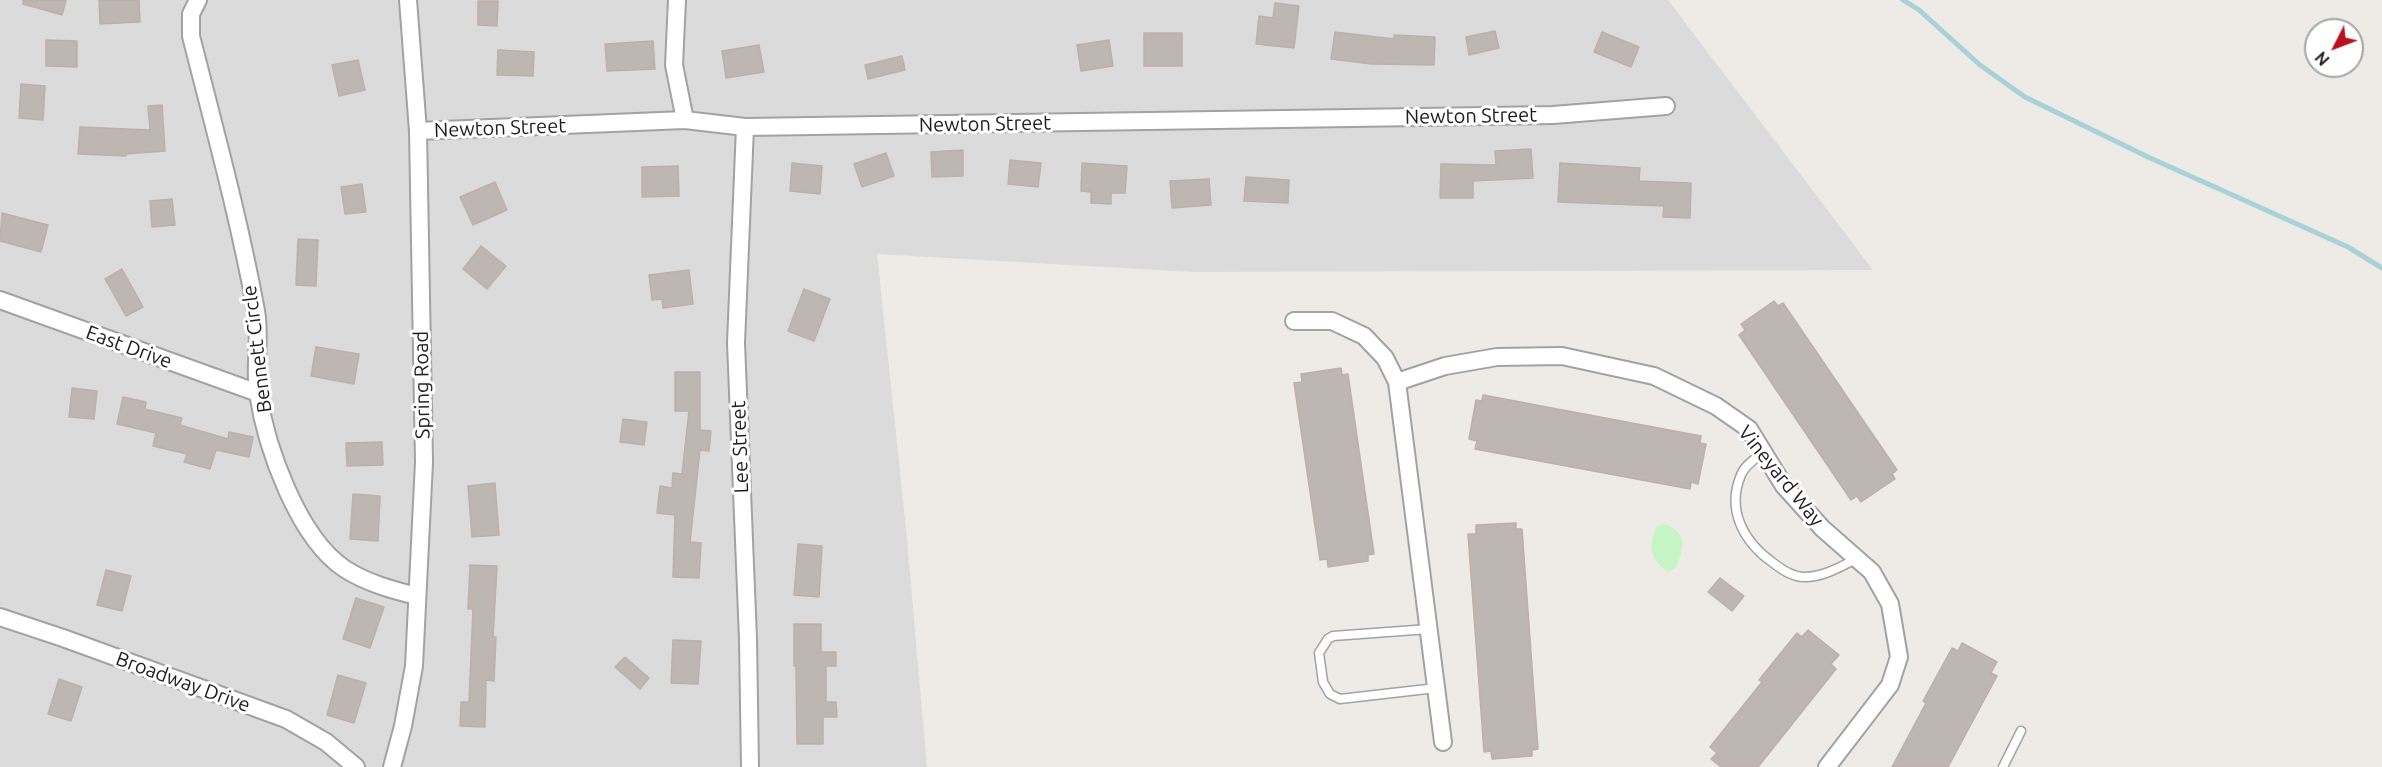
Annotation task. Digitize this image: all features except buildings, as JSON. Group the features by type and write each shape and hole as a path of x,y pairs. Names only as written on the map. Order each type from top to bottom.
{"street":[{"name":"Bennett Circle","path":"198,0 191,14 191,36 231,196 256,314 258,393 275,460 293,504 308,529 326,552 344,568 386,588 417,596"},
{"name":"Spring Road","path":"392,767 403,726 414,666 424,462 418,131 408,0"},
{"path":"677,0 674,65 685,120"},
{"name":"Newton Street","path":"418,131 685,120 745,127 1553,115 1666,106"},
{"name":"Lee Street","path":"745,127 736,343 748,639 750,767"},
{"name":"East Drive","path":"0,300 258,393"},
{"path":"1294,321 1332,321 1364,336 1385,358 1397,382 1443,742"},
{"name":"Vineyard Way","path":"1397,382 1445,366 1497,357 1562,356 1654,376 1716,406 1749,429 1784,486 1822,528 1872,572 1890,604 1899,657 1890,685 1827,767"},
{"name":"Broadway Drive","path":"0,618 63,638 286,719 326,742 357,767"}],"lane":[{"path":"1763,452 1741,473 1735,503 1738,521 1744,534 1761,554 1790,574 1803,577 1832,571 1856,559"},
{"path":"1429,629 1334,636 1328,639 1319,653 1323,682 1330,694 1340,699 1436,688"},
{"path":"2003,767 2021,731"}],"shaded area":[{"path":"0,0 1668,0 1873,270 1193,272 877,254 906,529 927,767 0,767"}],"green space":[{"path":"1664,524 1672,527 1681,536 1682,542 1676,568 1668,572 1657,562 1652,552 1656,527"}],"waterway":[{"path":"1903,0 1919,10 1980,65 2025,97 2148,157 2348,247 2382,268"}]}
